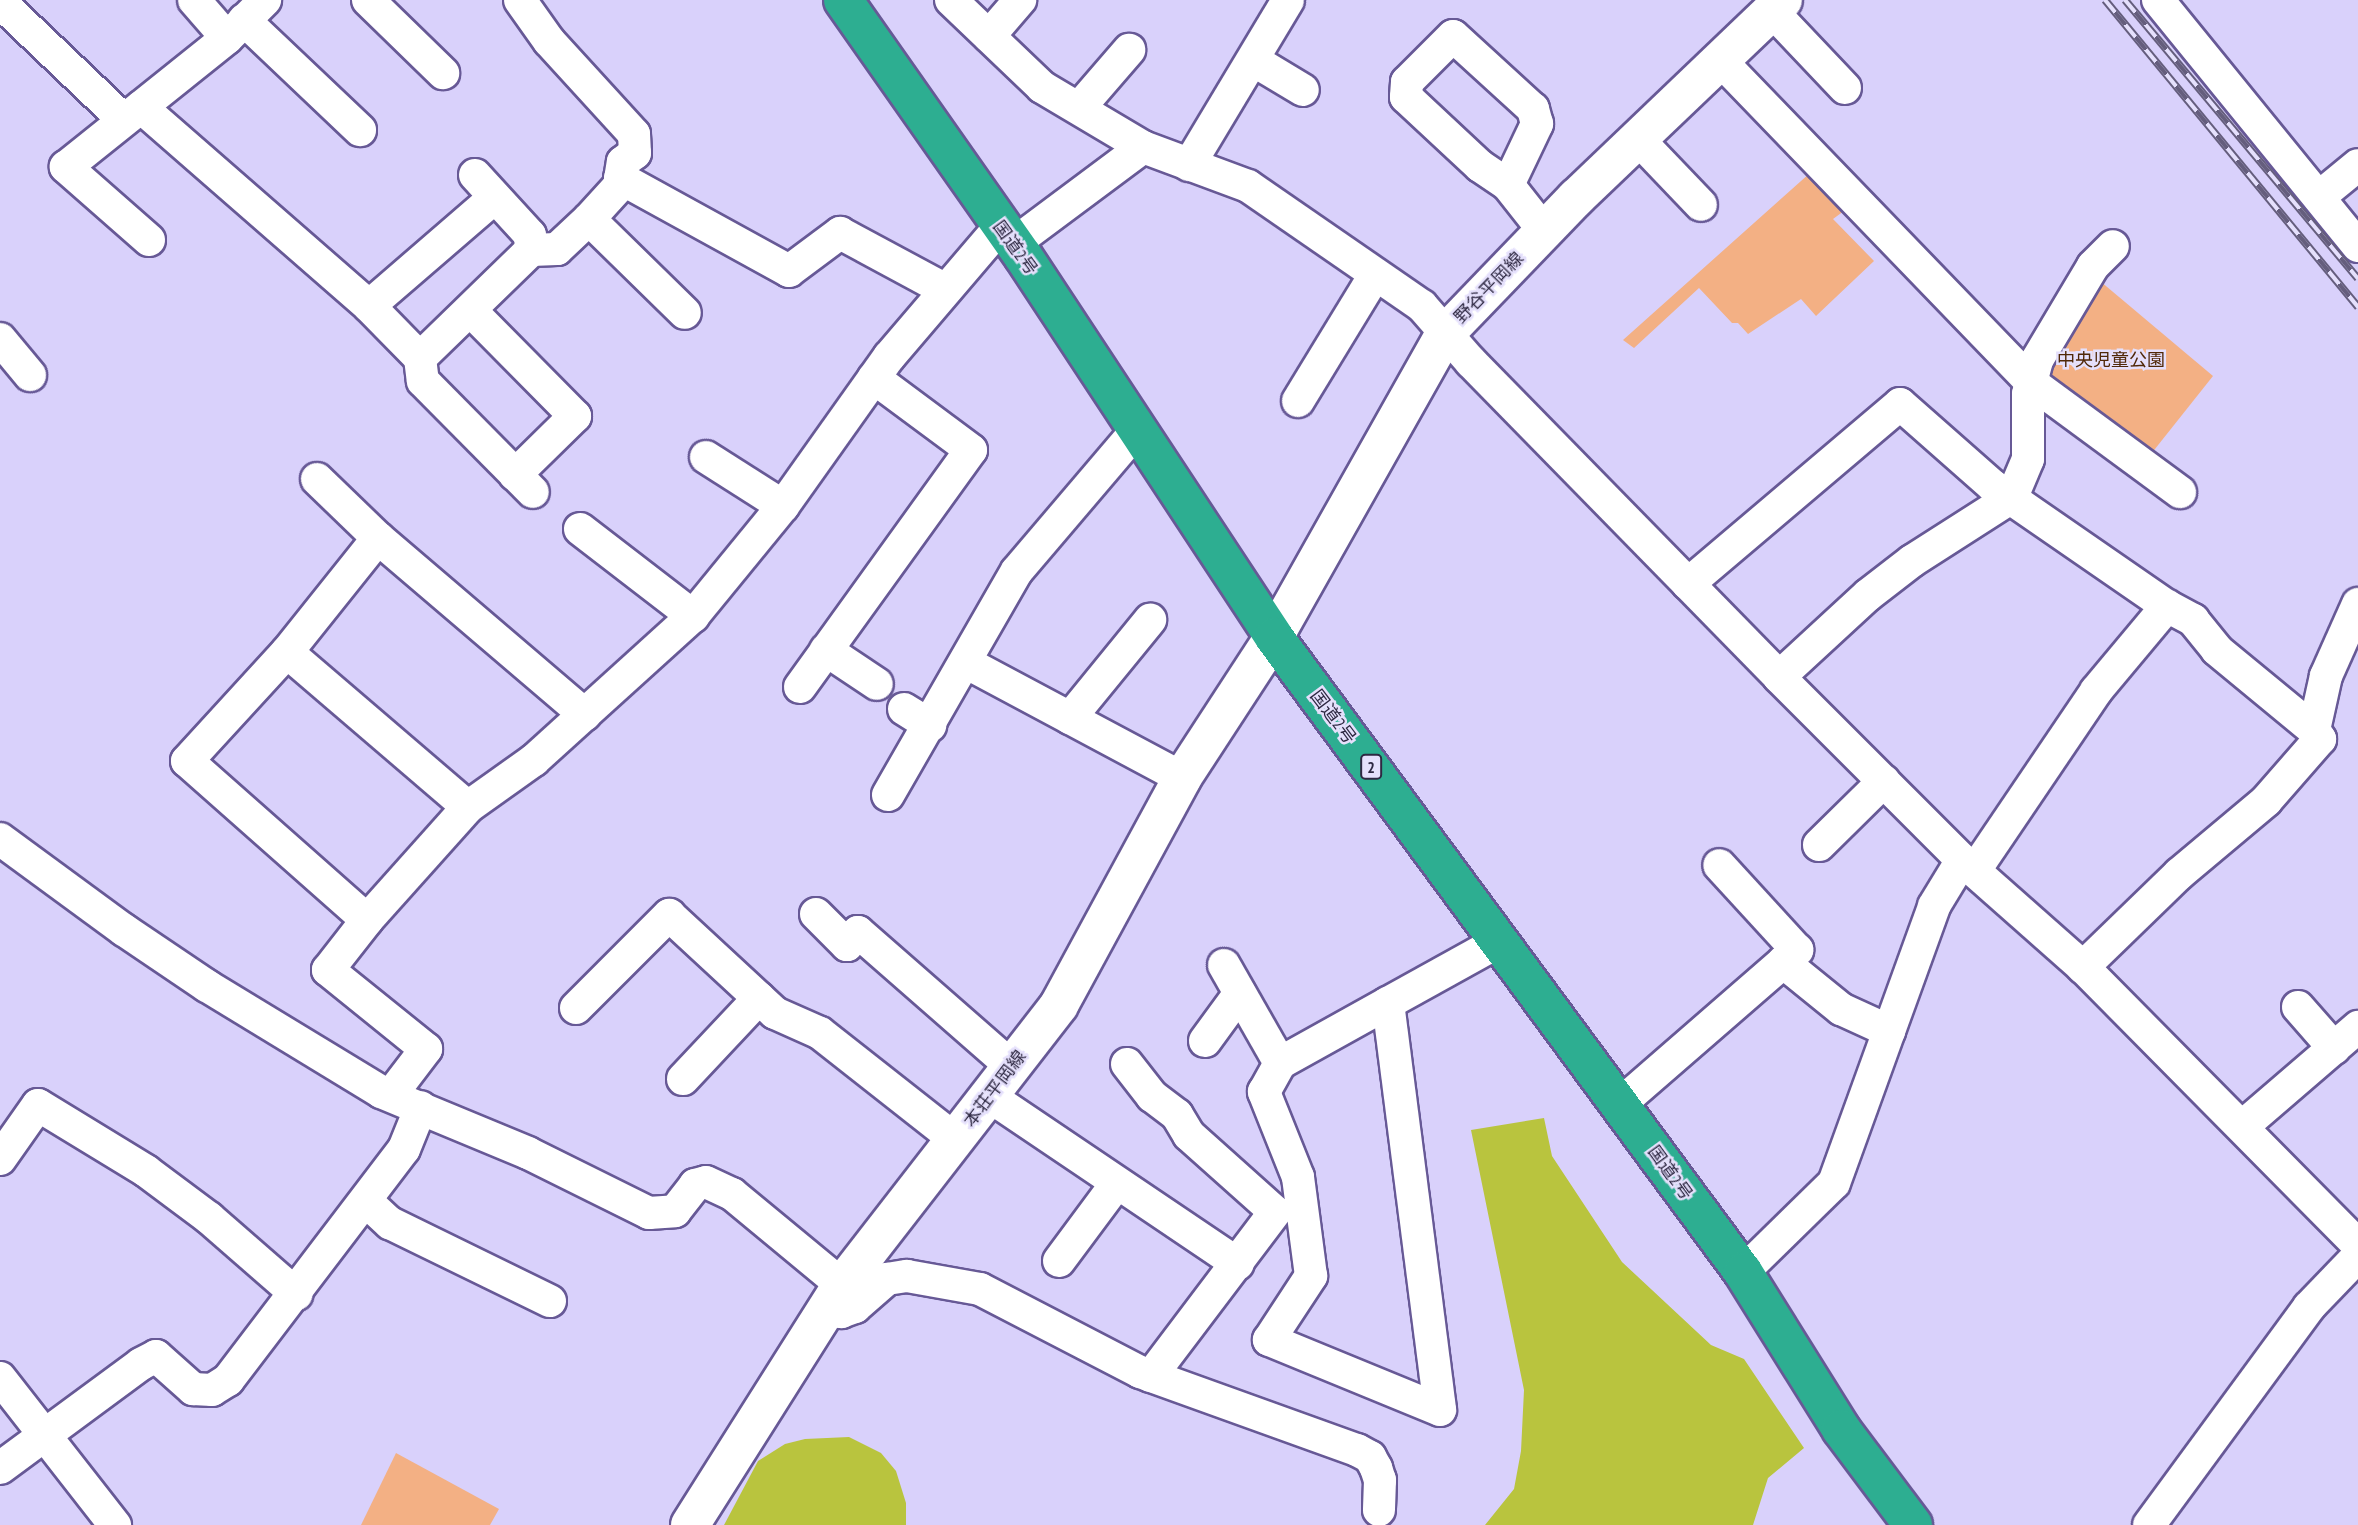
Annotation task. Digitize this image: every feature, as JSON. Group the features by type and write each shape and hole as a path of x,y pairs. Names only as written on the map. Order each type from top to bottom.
{"highway":[{"name":"国道2号","path":"843,0 1007,235 1274,637 1743,1272 1841,1429 1913,1525"}],"main road":[{"name":"野谷平岡線","path":"1274,637 1445,334 1638,138 1777,5"},
{"name":"本荘平岡線","path":"690,1525 835,1296 1059,1005 1182,778 1274,637"}],"street":[{"path":"194,0 245,19 360,130"},
{"path":"369,0 443,73"},
{"path":"420,358 531,250 557,249 589,219 619,186 623,162 635,153 634,134 549,41 520,0"},
{"path":"951,0 1042,88 1143,147 1248,186 1422,306 1445,334 1779,677 1969,865 2083,967 2244,1126 2358,1245"},
{"path":"989,36 1020,0"},
{"path":"1189,165 1288,0"},
{"path":"2158,0 2358,246"},
{"path":"0,2 369,306 420,358 422,381 524,483 575,416 471,311"},
{"path":"1777,5 1845,88"},
{"path":"149,240 66,167 245,19"},
{"path":"1508,186 1536,124 1533,109 1503,62 1453,36 1407,82 1406,97 1480,166 1508,186 1545,232"},
{"path":"1079,108 1129,50"},
{"path":"1253,60 1303,90"},
{"path":"1721,61 2032,383 2180,492"},
{"path":"1638,138 1701,205"},
{"path":"391,1095 426,1049 328,970 367,920 468,807 534,760 693,616 783,506 874,378 946,290 1007,235 1143,147"},
{"path":"2319,197 2358,165"},
{"path":"620,178 789,271 840,233 946,290"},
{"path":"369,306 484,186 530,235 531,250"},
{"path":"589,219 685,313"},
{"path":"1779,677 1868,595 1912,561 2012,497 2028,459 2028,394 2038,360 2093,266 2113,246"},
{"path":"1298,401 1375,275"},
{"path":"0,339 30,375"},
{"path":"800,687 971,450 874,378"},
{"path":"1688,584 1900,404 1993,486 2167,606 2193,620 2217,650 2314,730 2320,739 2266,801 2179,874 2083,967"},
{"path":"888,795 917,717 967,663 1017,571 1137,429"},
{"path":"706,457 783,506"},
{"path":"317,479 378,537 585,715"},
{"path":"580,529 624,545 693,616"},
{"path":"367,920 187,761 287,652 378,537"},
{"path":"2314,730 2326,676 2358,604"},
{"path":"1743,1272 1834,1183 1934,906 1969,865 2096,691 2167,606"},
{"path":"1070,718 1150,620"},
{"path":"826,650 877,684"},
{"path":"287,652 468,807"},
{"path":"967,663 1182,778"},
{"path":"1819,845 1884,781"},
{"path":"0,839 124,930 207,986 391,1095 528,1153 649,1213 675,1211 695,1185 706,1182 732,1194 835,1296 841,1312 855,1307 887,1279 907,1276 980,1290 1152,1376 1309,1432 1370,1457 1380,1480 1379,1510"},
{"path":"1620,1104 1797,950 1719,864"},
{"path":"816,914 847,945 858,932 1001,1081 1117,1183 1238,1264"},
{"path":"576,1008 669,915 775,1013 820,1033 956,1140"},
{"path":"1388,1003 1440,1410 1269,1340 1311,1276 1298,1177 1264,1092 1280,1063 1388,1003 1500,941"},
{"path":"1783,962 1841,1009 1889,1031"},
{"path":"1224,965 1280,1063"},
{"path":"1205,1041 1240,993"},
{"path":"683,1079 759,998"},
{"path":"2298,1007 2334,1048"},
{"path":"2244,1126 2358,1027"},
{"path":"1127,1065 1152,1096 1177,1115 1189,1135 1275,1212 1152,1376"},
{"path":"0,1158 38,1105 146,1171 209,1218 296,1294"},
{"path":"0,1468 141,1364 156,1356 193,1389 212,1390 228,1380 404,1149 421,1107"},
{"path":"1059,1261 1117,1183"},
{"path":"366,1201 390,1223 550,1301"},
{"path":"2149,1525 2293,1328 2358,1256"},
{"path":"0,1378 115,1525"}],"green space":[{"path":"1810,173 1848,208 1833,219 1874,261 1816,316 1801,299 1748,334 1738,323 1732,323 1699,288 1634,348 1623,340"},
{"name":"中央児童公園","path":"2100,281 2213,376 2151,454 2049,380 2046,367"},
{"path":"396,1453 499,1509 490,1525 361,1525"}],"shaded area":[{"path":"1544,1118 1552,1156 1622,1262 1711,1345 1744,1359 1804,1448 1768,1478 1753,1525 1485,1525 1514,1489 1521,1451 1524,1390 1471,1130"},
{"path":"849,1437 881,1453 896,1471 906,1503 906,1525 724,1525 758,1461 785,1444 805,1439"}],"railway":[{"path":"2105,0 2358,307"},
{"path":"2125,0 2358,279"}]}
